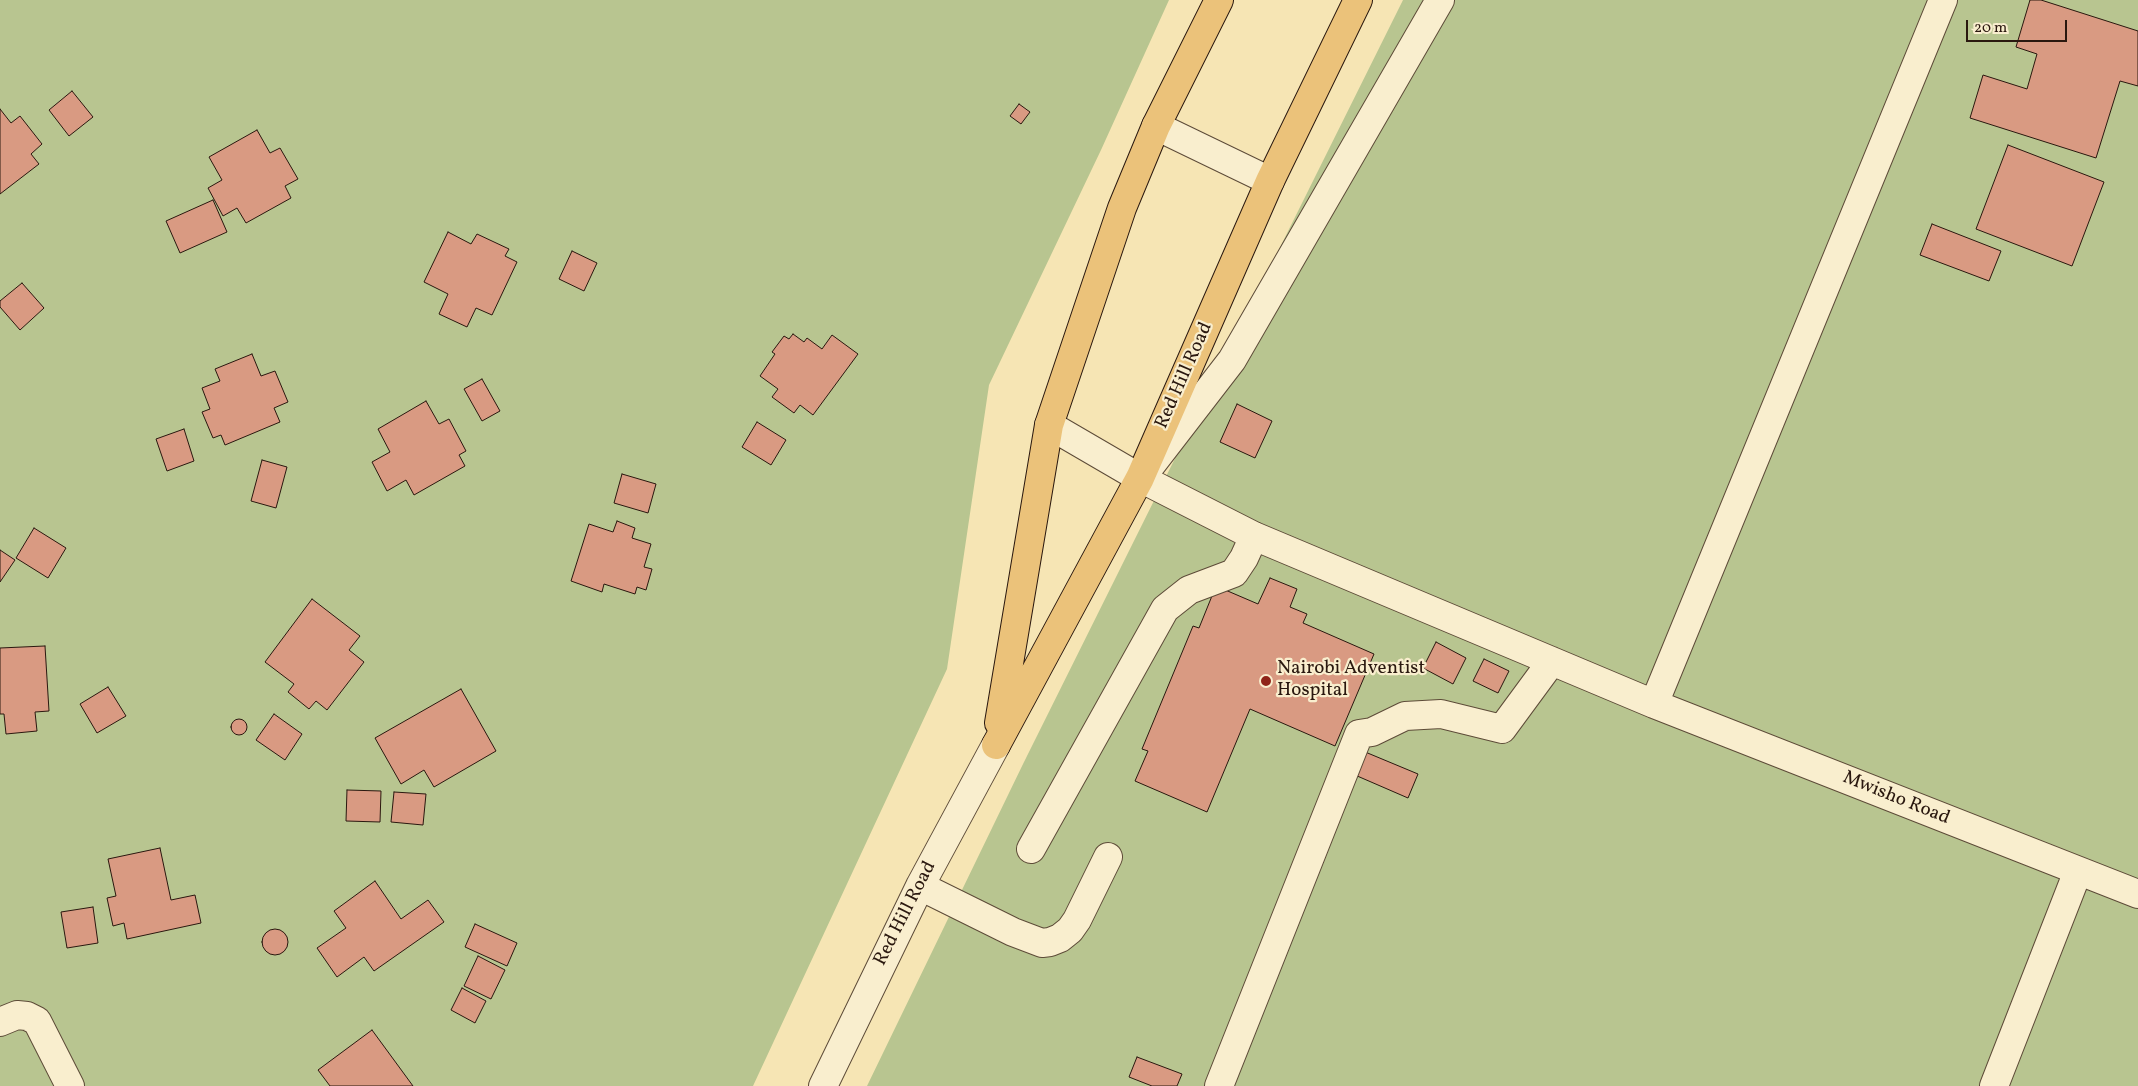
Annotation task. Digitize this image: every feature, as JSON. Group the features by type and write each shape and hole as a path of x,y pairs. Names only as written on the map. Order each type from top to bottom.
{"main road":[{"name":"Red Hill Road","path":"996,744 1049,425 1087,318 1122,208 1156,126 1219,0"},
{"name":"Red Hill Road","path":"996,744 1140,478 1270,181 1358,0"}],"street":[{"path":"1140,478 1232,360 1440,0"},
{"path":"1654,704 1943,0"},
{"path":"1156,126 1270,181"},
{"name":"Mwisho Road","path":"1049,425 1140,478 1254,536 1654,704 2138,894"},
{"path":"1030,848 1165,609 1189,590 1234,573 1244,558 1254,536"},
{"path":"1219,1086 1359,734 1372,732 1405,716 1441,714 1502,729 1552,661"},
{"name":"Red Hill Road","path":"823,1086 920,886 996,744"},
{"path":"920,886 1013,932 1042,943 1050,942 1060,938 1070,930 1077,920 1108,857"},
{"path":"1994,1086 2078,871"},
{"path":"0,1022 17,1015 27,1016 37,1021 70,1086"}],"green space":[{"path":"0,0 1169,0 1101,150 989,385 947,669 753,1086 0,1086"},
{"path":"1403,0 2138,0 2138,1086 867,1086 1024,762"}],"building":[{"path":"2030,0 2041,0 2138,31 2138,86 2120,81 2096,158 1970,118 1983,75 2027,89 2037,54 2016,47"},
{"path":"72,91 93,117 69,136 49,110"},
{"path":"1019,104 1030,112 1021,124 1010,116"},
{"path":"0,109 11,123 20,116 42,144 31,154 39,164 0,194"},
{"path":"257,130 270,153 280,148 298,179 285,186 291,198 246,223 237,208 223,216 208,188 222,180 209,157"},
{"path":"2008,145 2104,182 2072,266 1976,229"},
{"path":"213,200 227,232 180,253 166,221"},
{"path":"1932,224 2001,251 1989,281 1920,255"},
{"path":"448,232 471,244 477,234 509,249 505,256 517,262 492,315 476,308 467,327 439,314 448,294 424,282"},
{"path":"572,251 597,263 584,291 559,279"},
{"path":"22,283 44,308 20,330 0,307 0,301"},
{"path":"793,334 804,342 807,338 822,349 832,335 858,354 813,415 800,405 794,413 772,397 778,389 760,376 775,354 772,352 784,336 789,339"},
{"path":"252,354 261,376 275,371 288,402 274,408 280,422 225,445 221,435 213,438 202,412 210,409 202,388 220,381 215,369"},
{"path":"482,379 500,411 482,421 464,389"},
{"path":"426,401 439,424 449,419 466,451 459,455 465,466 414,495 406,480 387,491 372,462 390,452 378,429"},
{"path":"1237,404 1272,421 1255,458 1220,442"},
{"path":"757,422 786,440 771,465 742,447"},
{"path":"184,429 194,461 167,471 156,439"},
{"path":"262,460 287,467 276,508 251,501"},
{"path":"622,474 656,484 648,513 614,503"},
{"path":"617,521 635,528 632,538 651,544 644,567 652,569 646,590 637,587 635,594 604,584 602,592 571,581 589,524 613,532"},
{"path":"34,528 66,548 48,578 16,558"},
{"path":"0,550 15,560 0,582"},
{"name":"Nairobi Adventist Hospital","path":"1270,578 1297,589 1290,607 1307,614 1303,623 1374,654 1335,746 1250,709 1207,812 1135,781 1148,751 1142,749 1193,626 1199,628 1216,586 1258,604"},
{"path":"312,599 360,636 349,650 364,662 327,710 316,701 309,709 288,692 294,684 265,662"},
{"path":"1436,642 1466,658 1453,684 1423,668"},
{"path":"45,646 49,711 35,712 37,731 6,734 4,714 0,714 0,648"},
{"path":"1484,659 1509,671 1498,693 1473,681"},
{"path":"108,687 126,716 97,733 80,704"},
{"path":"461,689 496,751 434,787 424,770 401,784 375,738"},
{"path":"274,714 302,734 285,760 256,740"},
{"path":"239,719 247,727 239,735 231,727"},
{"path":"1358,749 1418,774 1408,798 1348,772"},
{"path":"347,790 381,791 380,822 346,821"},
{"path":"394,792 426,794 423,825 391,822"},
{"path":"160,848 171,900 195,895 201,923 127,939 124,923 113,926 107,898 116,896 108,859"},
{"path":"375,881 401,919 428,900 444,922 374,971 364,957 337,977 317,948 346,928 334,911"},
{"path":"93,907 98,943 67,948 61,912"},
{"path":"475,924 517,943 507,966 465,947"},
{"path":"275,929 284,933 288,942 284,951 275,955 266,951 262,942 266,933"},
{"path":"478,956 505,970 491,999 464,986"},
{"path":"462,988 486,1001 475,1023 451,1010"},
{"path":"372,1030 413,1086 330,1086 318,1070"},
{"path":"1137,1057 1182,1074 1177,1086 1152,1086 1129,1077"}],"place":[{"name":"Nairobi Adventist Hospital","path":"1266,681"}]}
